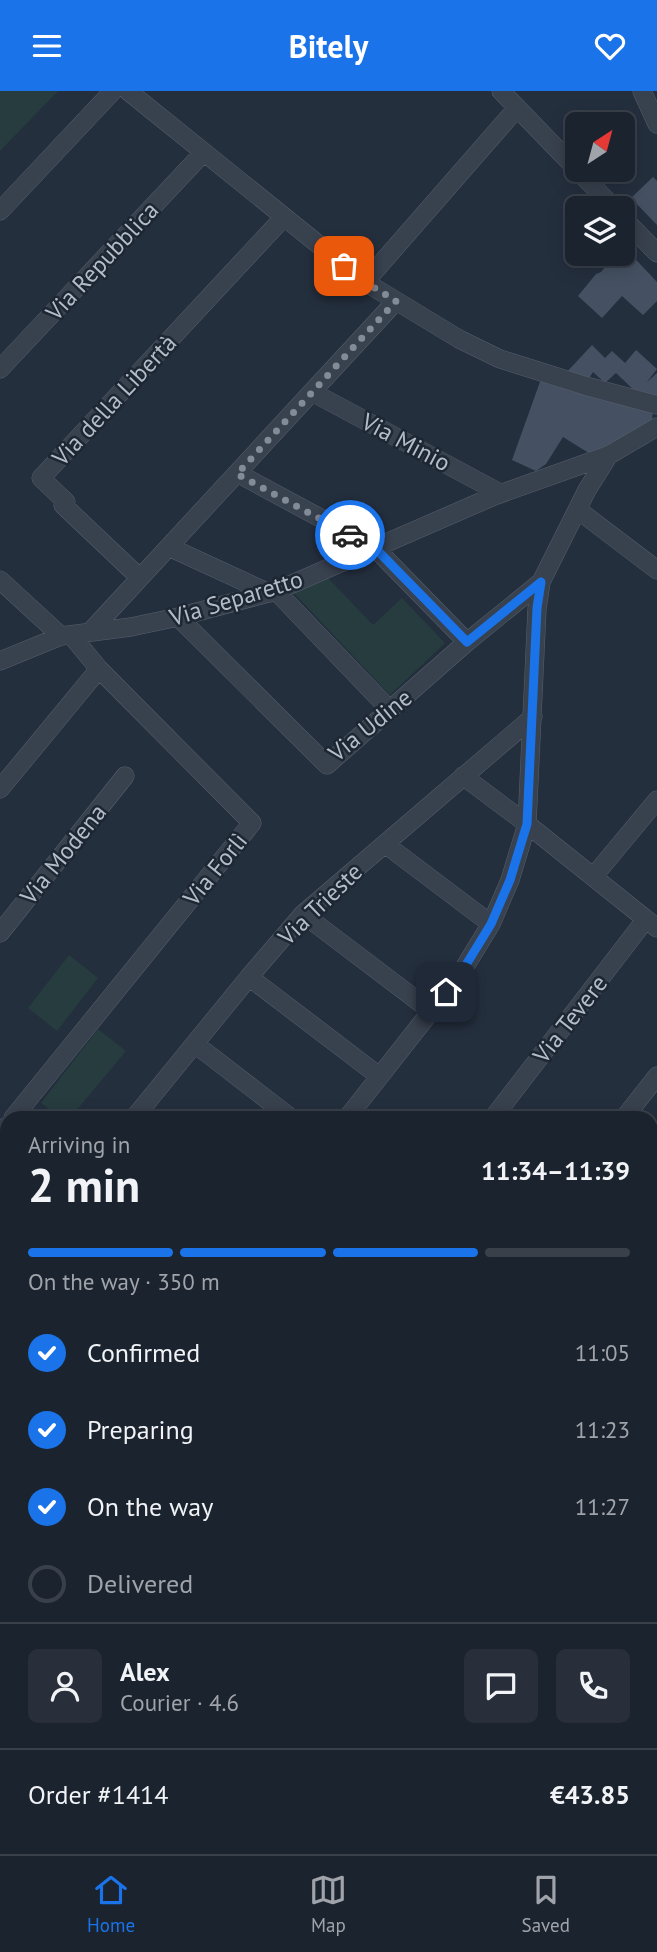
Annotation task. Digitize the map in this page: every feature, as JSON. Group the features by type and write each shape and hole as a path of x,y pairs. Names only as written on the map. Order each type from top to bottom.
{"street":[{"path":"0,211 113,91"},
{"path":"128,91 365,282 459,339 500,359 657,405"},
{"path":"500,91 602,196"},
{"path":"642,91 657,124"},
{"path":"365,282 517,108"},
{"name":"Via Repubblica","path":"0,369 204,152"},
{"name":"Via della Libertà","path":"139,578 63,505 65,502 41,478 284,217"},
{"path":"635,230 657,253"},
{"path":"90,632 396,301"},
{"name":"Via Minio","path":"312,391 500,493"},
{"name":"Via Separetto","path":"2,657 66,636 178,617 272,592 500,493 609,455 657,427"},
{"path":"352,1111 461,973 491,924 510,880 527,824 537,608 541,582 575,514 609,455"},
{"path":"237,474 374,547 467,642"},
{"path":"582,513 655,564"},
{"path":"169,547 272,592 390,710"},
{"name":"Via Forlì","path":"0,580 66,636 253,823 19,1111"},
{"name":"Via Udine","path":"178,617 327,765 467,642 541,582"},
{"path":"0,789 99,669"},
{"name":"Via Trieste","path":"142,1111 248,977 303,914 533,717"},
{"name":"Via Modena","path":"0,933 125,776"},
{"path":"463,776 652,924"},
{"path":"593,877 657,800"},
{"path":"385,844 491,924"},
{"path":"303,914 431,1011"},
{"name":"Via Tevere","path":"500,1111 652,924"},
{"path":"248,977 379,1076"},
{"path":"195,1044 282,1111"},
{"path":"630,1111 657,1076"}],"green space":[{"path":"0,91 58,91 0,151"},
{"path":"327,577 373,625 402,598 445,643 390,695 293,592"},
{"path":"69,955 98,978 57,1031 28,1008"},
{"path":"98,1029 126,1051 76,1111 52,1111 41,1103"}],"building":[{"path":"653,177 657,181 657,225 635,202 633,196"},
{"path":"635,259 657,282 657,301 643,315 622,296 602,318 578,296 596,274 606,266 635,266"},
{"path":"592,345 605,358 612,351 625,363 636,350 657,369 647,382 657,373 657,398 637,393 616,373 605,383 593,372 588,380 565,374"},
{"path":"541,379 653,408 652,422 592,455 563,437 546,464 536,471 512,460"}],"way so far":[{"path":"344,266 396,301 237,474 350,535"}],"route":[{"path":"350,535 374,547 467,642 541,582 537,608 527,824 510,880 491,924 446,992"}]}
